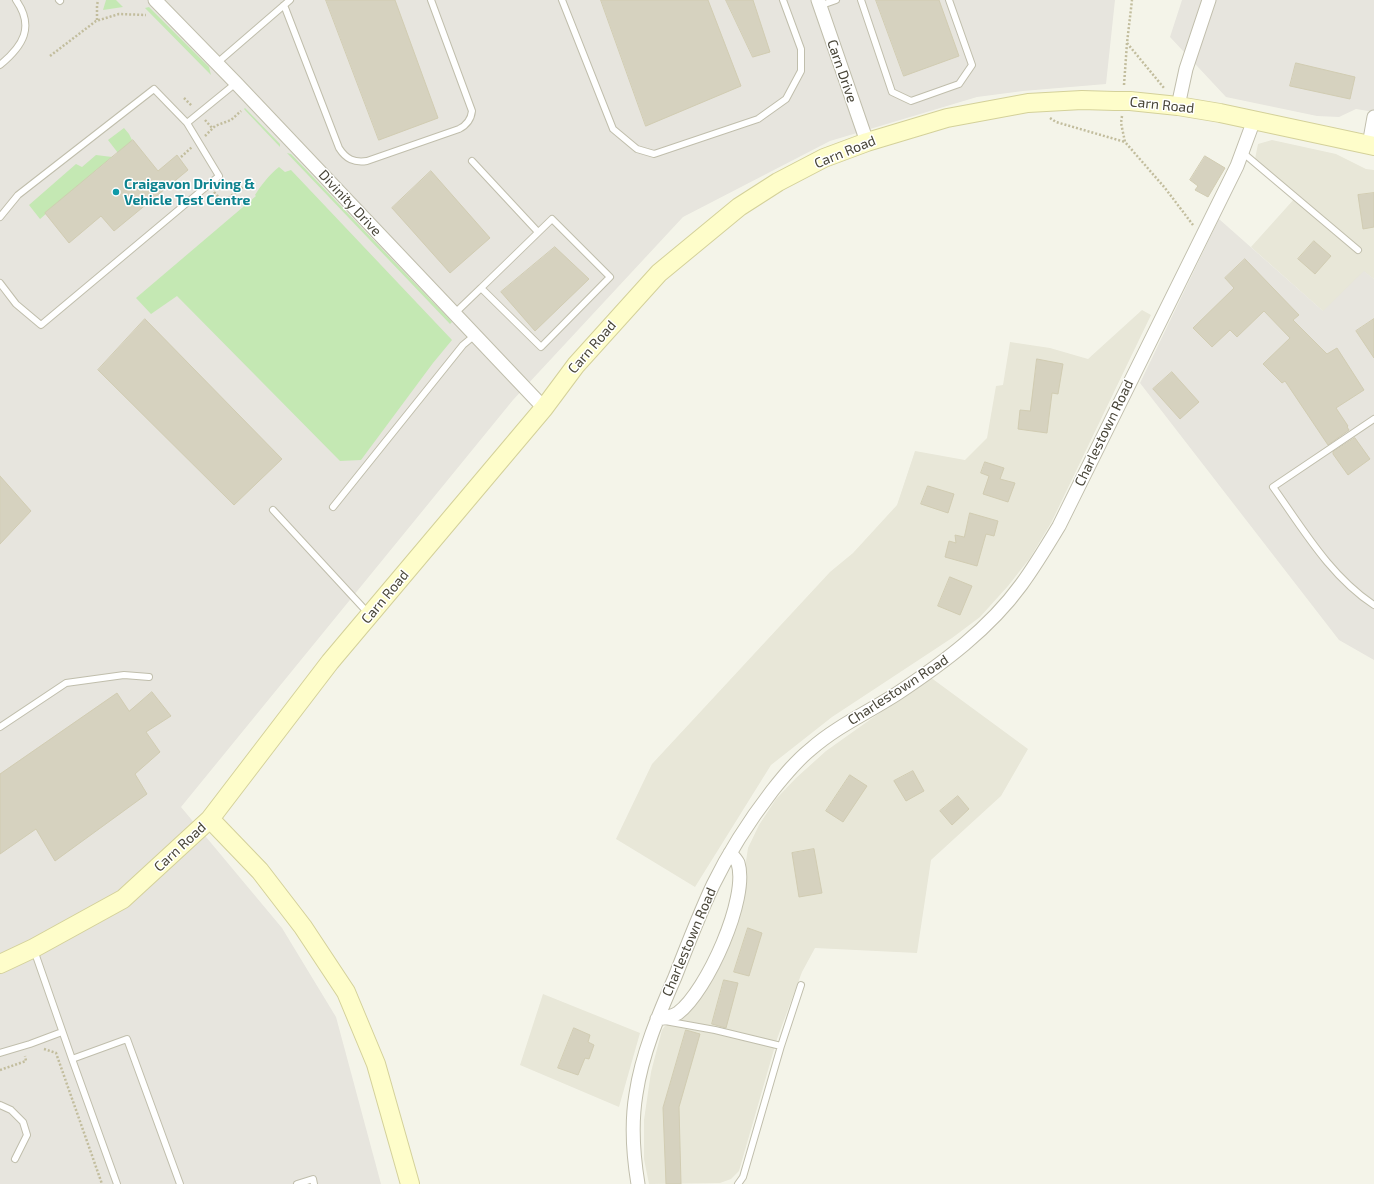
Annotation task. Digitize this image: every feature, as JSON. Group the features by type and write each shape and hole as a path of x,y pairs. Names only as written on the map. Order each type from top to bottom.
{"main road":[{"name":"Carn Road","path":"0,964 34,948 123,899 210,819 330,662 544,408 576,365 659,273 739,207 778,182 824,158 866,142 947,118 1028,103 1082,100 1178,106 1254,120 1372,145"},
{"path":"210,819 260,871 303,927 346,992 376,1064 410,1184"}],"street":[{"name":"Divinity Drive","path":"155,0 217,63 544,408"},
{"path":"1178,106 1186,69 1209,0"},
{"name":"Carn Drive","path":"818,3 866,142"},
{"path":"1372,145 1374,117"},
{"name":"Charlestown Road","path":"638,1184 633,1144 634,1108 639,1076 657,1019 713,886 730,853 753,816 796,763 811,749 830,734 896,694 954,652 983,628 1021,586 1059,526 1237,166 1254,120"},
{"path":"657,1019 672,1016 678,1013 688,1002 715,962 729,928 739,888 739,869 737,861 730,853"}],"lane":[{"path":"0,65 7,59 21,41 26,26 22,8 16,0"},
{"path":"217,63 290,0"},
{"path":"284,5 339,148 343,155 348,159 360,162 367,161 459,129 466,125 469,120 472,111 431,0"},
{"path":"562,0 613,129 637,149 654,154 758,119 786,99 801,71 801,49 783,0"},
{"path":"818,3 836,0"},
{"path":"861,0 892,92 911,100 958,84 972,65 949,0"},
{"path":"187,123 236,83"},
{"path":"0,217 18,195 154,89 187,123 219,176 40,325 16,304 0,283"},
{"path":"1242,152 1358,250"},
{"path":"472,160 538,232"},
{"path":"454,314 538,232 552,220 610,277 541,347 481,288"},
{"path":"333,507 463,345 475,335"},
{"path":"1374,419 1273,487 1316,549 1352,588 1374,605"},
{"path":"273,510 370,615"},
{"path":"0,727 66,683 124,675 149,677"},
{"path":"34,948 62,1032 117,1184"},
{"path":"738,1184 744,1177 781,1046 801,985"},
{"path":"657,1019 714,1030 781,1046"},
{"path":"0,1053 62,1032"},
{"path":"72,1059 127,1038 180,1184"},
{"path":"0,1105 11,1110 23,1122 27,1135 14,1159"},
{"path":"297,1184 313,1179 314,1184"}],"path":[{"path":"97,20 98,0"},
{"path":"1132,0 1121,123 1126,142 1165,188 1202,236"},
{"path":"50,56 97,20 119,14 146,15"},
{"path":"1127,43 1178,106"},
{"path":"1028,103 1056,122 1126,142"},
{"path":"181,157 215,126 231,120 242,111"},
{"path":"208,185 223,202 244,186"},
{"path":"42,1048 56,1053 102,1184"},
{"path":"0,1070 26,1061 24,1054 29,1052"}],"shaded area":[{"path":"0,0 1115,0 1106,84 1023,91 977,97 830,141 683,217 513,400 181,807 282,928 336,1017 381,1184 0,1184"},
{"path":"1182,0 1374,0 1374,112 1356,109 1339,117 1317,116 1226,97 1170,37"},
{"path":"1272,140 1336,154 1366,169 1374,170 1374,279 1364,272 1324,312 1251,247 1295,198 1255,159 1258,144"},
{"path":"1219,219 1323,311 1364,271 1374,279 1374,660 1339,640 1140,383"},
{"path":"1142,310 1151,315 1051,523 1030,558 1008,586 980,617 952,638 832,717 771,765 695,887 616,839 652,764 830,572 853,553 897,505 915,451 965,460 987,438 996,386 1003,385 1010,342 1050,348 1088,359"},
{"path":"930,677 1028,749 1001,796 931,860 917,953 815,948 802,972 777,1039 739,1171 731,1179 720,1183 649,1184 644,1159 644,1120 651,1072 662,1030 665,1026 680,1019 717,971 729,945 737,921 748,848 759,825 776,799 796,778 826,751"},
{"path":"543,994 640,1033 619,1107 520,1065"}],"green space":[{"path":"106,0 116,0 123,7 103,10"},
{"path":"149,7 209,67 211,75 145,8"},
{"path":"245,108 280,144 280,147 244,109"},
{"path":"124,128 133,142 118,153 108,140"},
{"path":"287,153 291,154 452,322 450,324"},
{"path":"96,155 112,157 40,219 29,205 76,164 82,167"},
{"path":"279,167 285,172 291,170 452,340 433,363 361,460 340,461 177,296 151,314 136,298 256,196 255,195 263,183"}],"building":[{"path":"326,0 395,0 438,118 379,140"},
{"path":"601,0 708,0 741,86 646,126"},
{"path":"726,0 753,0 770,52 753,57"},
{"path":"876,0 939,0 959,56 904,76"},
{"path":"1296,63 1355,77 1350,99 1290,86"},
{"name":"Craigavon Driving & Vehicle Test Centre","path":"133,140 158,171 177,155 188,170 114,231 101,216 69,243 45,213"},
{"path":"1205,156 1225,168 1208,197 1195,190 1198,186 1190,180"},
{"path":"431,171 490,238 450,273 392,208"},
{"path":"1374,193 1374,227 1363,229 1358,195"},
{"path":"1314,241 1331,256 1315,274 1298,259"},
{"path":"555,247 589,279 535,331 501,292"},
{"path":"1245,259 1299,315 1293,320 1327,354 1337,348 1364,390 1336,408 1349,430 1328,445 1285,381 1282,383 1263,364 1290,338 1264,311 1237,337 1230,330 1212,347 1193,328 1234,288 1225,278"},
{"path":"145,319 282,459 234,505 98,370"},
{"path":"1374,319 1374,358 1356,331"},
{"path":"1037,359 1063,364 1058,394 1052,393 1047,433 1018,429 1020,410 1030,411"},
{"path":"1172,372 1199,402 1180,419 1153,389"},
{"path":"1355,438 1370,459 1348,475 1333,452"},
{"path":"985,462 1004,468 1000,479 1015,483 1008,502 983,494 989,476 981,473"},
{"path":"0,476 31,511 0,544"},
{"path":"928,486 954,494 948,513 921,504"},
{"path":"970,513 998,521 994,536 986,534 977,566 945,557 949,541 956,543 955,535 964,537"},
{"path":"950,577 972,586 960,615 938,606"},
{"path":"152,692 171,716 146,732 160,752 135,774 147,794 55,861 36,829 0,854 0,774 117,693 129,711"},
{"path":"913,771 924,791 906,801 894,781"},
{"path":"850,775 867,786 843,822 826,811"},
{"path":"958,796 969,809 952,825 940,811"},
{"path":"814,849 822,893 799,897 792,853"},
{"path":"748,928 762,933 749,976 734,972"},
{"path":"724,980 738,983 726,1028 712,1024"},
{"path":"574,1028 590,1035 588,1042 594,1045 589,1059 585,1058 578,1075 558,1068"},
{"path":"686,1030 700,1034 679,1107 681,1184 666,1184 663,1108"}],"place":[{"name":"Craigavon Driving & Vehicle Test Centre","path":"116,192"}]}
